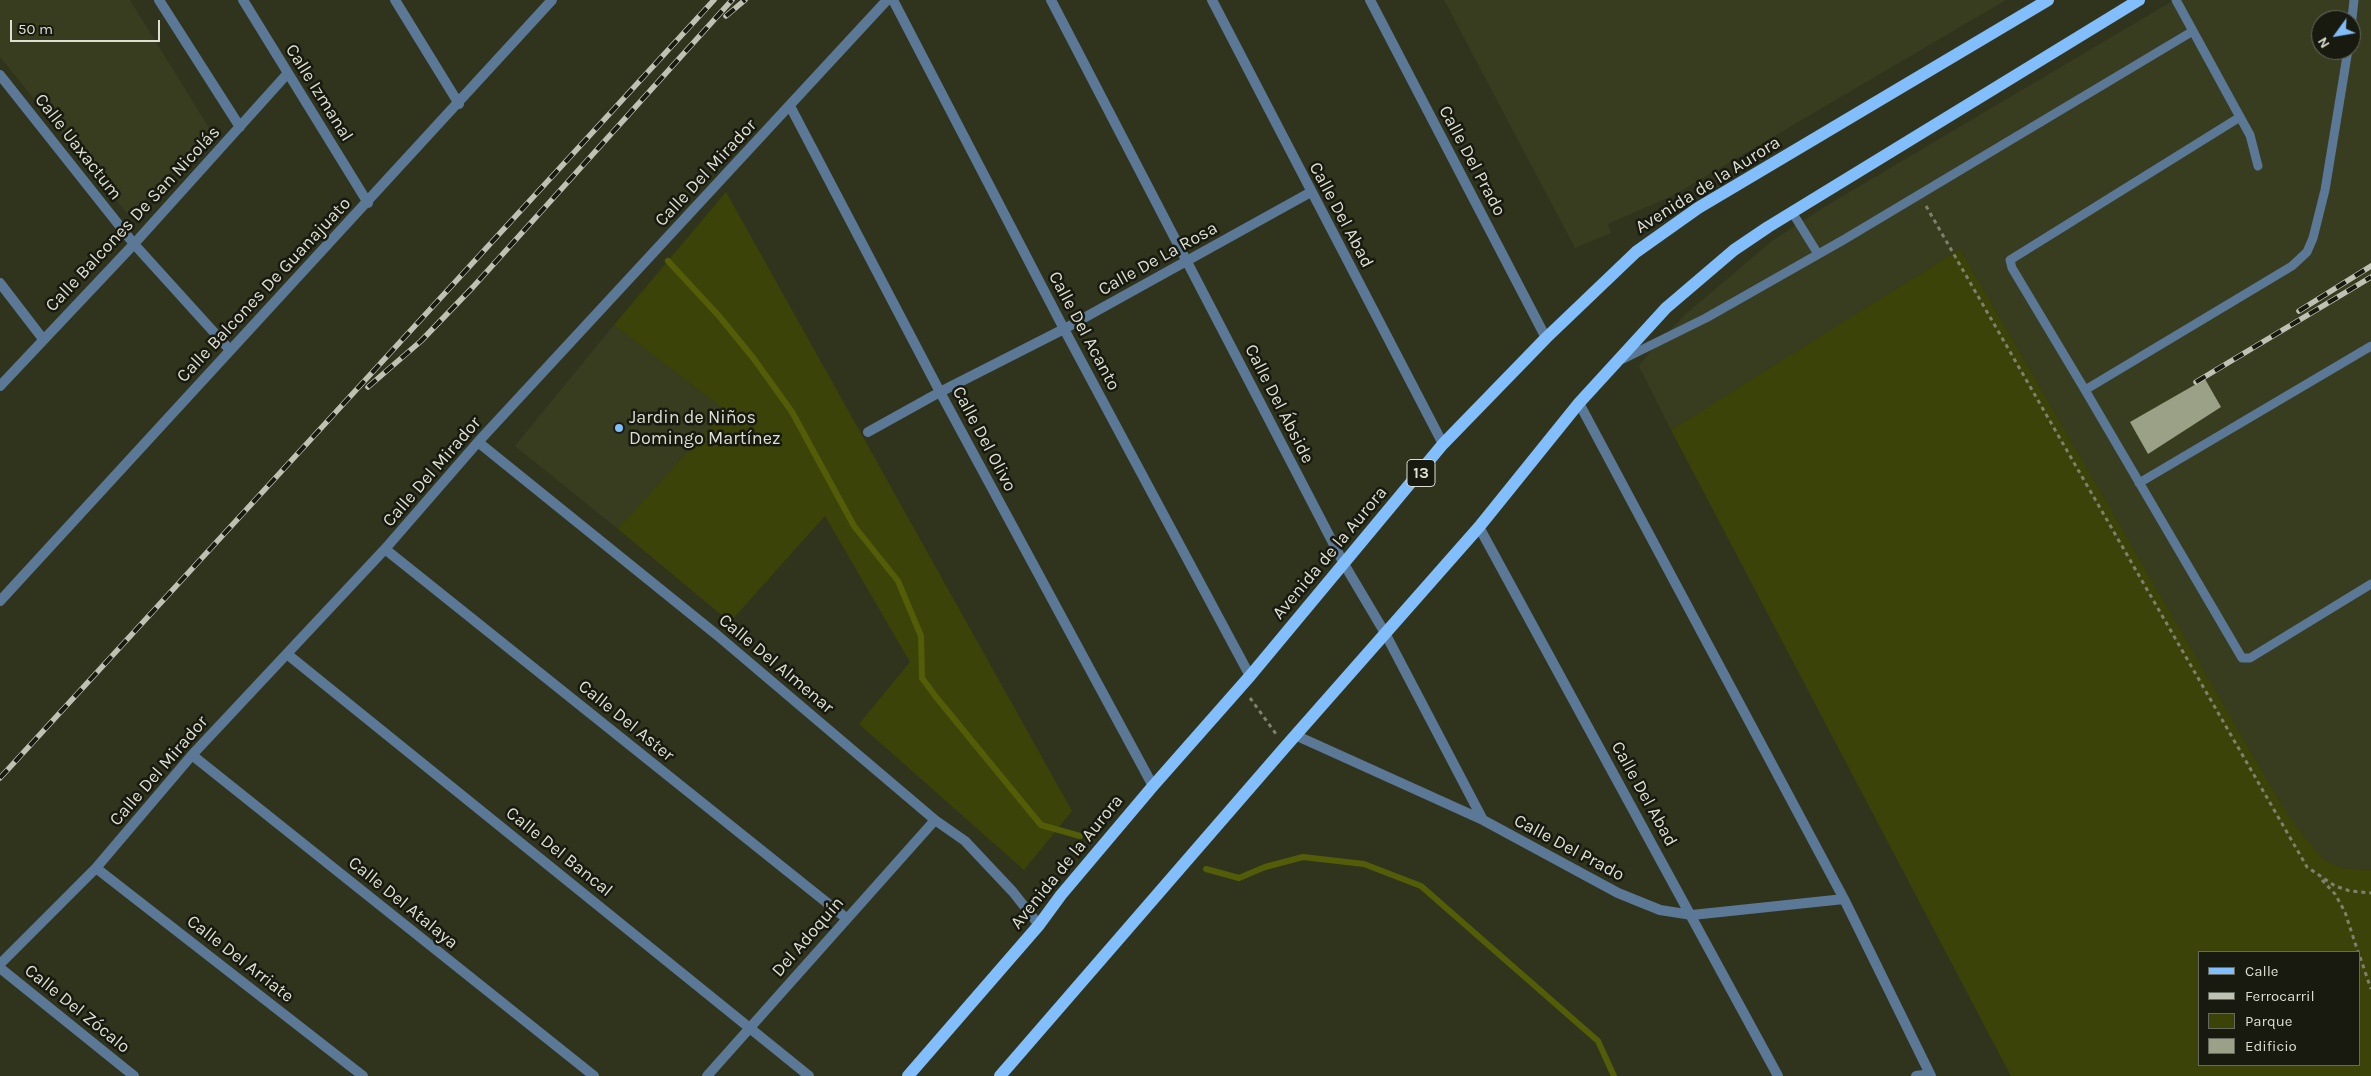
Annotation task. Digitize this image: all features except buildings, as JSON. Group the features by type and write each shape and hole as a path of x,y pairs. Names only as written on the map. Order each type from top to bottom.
{"main road":[{"name":"Avenida de la Aurora","path":"908,1076 1039,925 1061,895 1152,786 1250,676 1443,444 1546,338 1636,252 1698,208 2048,0"},
{"path":"1000,1076 1295,735 1479,528 1579,403 1684,291 1734,250 1792,212 2139,0"}],"street":[{"path":"159,0 240,127"},
{"name":"Calle Izmanal","path":"243,0 368,203"},
{"path":"395,0 459,104"},
{"name":"Calle Del Mirador","path":"0,964 96,868 192,755 385,549 478,442 887,0"},
{"name":"Calle Del Acanto","path":"893,0 1064,329 1250,676"},
{"name":"Calle Del Ábside","path":"1051,0 1344,564 1385,633 1483,820"},
{"name":"Calle Del Abad","path":"1212,0 1443,444"},
{"name":"Calle Del Prado","path":"1370,0 1546,338"},
{"name":"Calle Balcones De Guanajuato","path":"0,601 459,104 548,2"},
{"name":"Calle Balcones De San Nicolás","path":"0,386 134,244 288,73"},
{"name":"Calle Uaxactum","path":"0,75 134,244 230,350"},
{"name":"Calle Del Olivo","path":"790,106 940,392 1152,786"},
{"name":"Calle De La Rosa","path":"868,432 940,392 1064,329 1311,192"},
{"path":"0,283 43,339"},
{"path":"1579,403 1844,899 1931,1075 1916,1076"},
{"name":"Calle Del Almenar","path":"478,442 717,635 935,820 952,831 978,853 1039,925"},
{"name":"Calle Del Abad","path":"1479,528 1692,915 1778,1076"},
{"name":"Calle Del Aster","path":"385,549 846,918"},
{"name":"Calle Del Bancal","path":"287,654 751,1027 809,1076"},
{"name":"Calle Del Prado","path":"1295,735 1483,820 1618,893 1660,910 1692,915 1844,899"},
{"name":"Calle Del Atalaya","path":"192,755 594,1076"},
{"name":"Del Adoquín","path":"707,1076 935,820"},
{"name":"Calle Del Arriate","path":"96,868 363,1076"},
{"name":"Calle Del Zócalo","path":"0,968 134,1076"}],"lane":[{"path":"2176,0 2250,135 2258,166"},
{"path":"1614,364 1706,318 1818,254 2193,31"},
{"path":"2085,390 2292,266 2307,252 2313,238 2325,190 2346,60"},
{"path":"2240,117 2010,260 2012,268 2240,656 2245,659 2371,584"},
{"path":"1792,212 1818,254"},
{"path":"2139,482 2371,346"}],"path":[{"path":"1919,194 2268,802 2307,867 2335,894 2345,912 2358,951"},
{"path":"1241,686 1286,746"},
{"path":"2320,878 2350,891 2371,893"},
{"path":"2361,960 2371,989"}],"shaded area":[{"path":"0,0 130,0 211,131 129,216 0,57"},
{"path":"1444,0 2006,0 1674,195 1608,224 1611,233 1575,248"},
{"path":"2174,0 2371,0 2371,870 2342,868 2324,860 2297,829 1960,249 1671,430 1639,366 1657,343 1687,313 1772,241 1826,206"},
{"name":"Jardin de Niños Domingo Martínez","path":"614,325 725,410 618,529 515,446"}],"green space":[{"path":"726,192 1072,811 1024,870 859,724 910,662 825,516 730,622 618,529 725,410 614,325"},
{"path":"1960,249 2277,797 2297,828 2324,860 2342,868 2371,870 2371,1076 2011,1076 1671,430"}],"waterway":[{"path":"668,261 719,316 754,359 792,412 854,526 898,581 921,636 922,678 1041,825 1080,836"},
{"path":"1206,869 1239,878 1265,867 1303,857 1364,864 1421,886 1598,1041 1614,1076"}],"railway":[{"path":"0,778 714,0"},
{"path":"368,387 421,341 473,287 732,0"},
{"path":"726,16 745,0"},
{"path":"2299,311 2371,266"},
{"path":"2196,382 2371,277"}],"place":[{"name":"Jardin de Niños Domingo Martínez","path":"619,428"}]}
